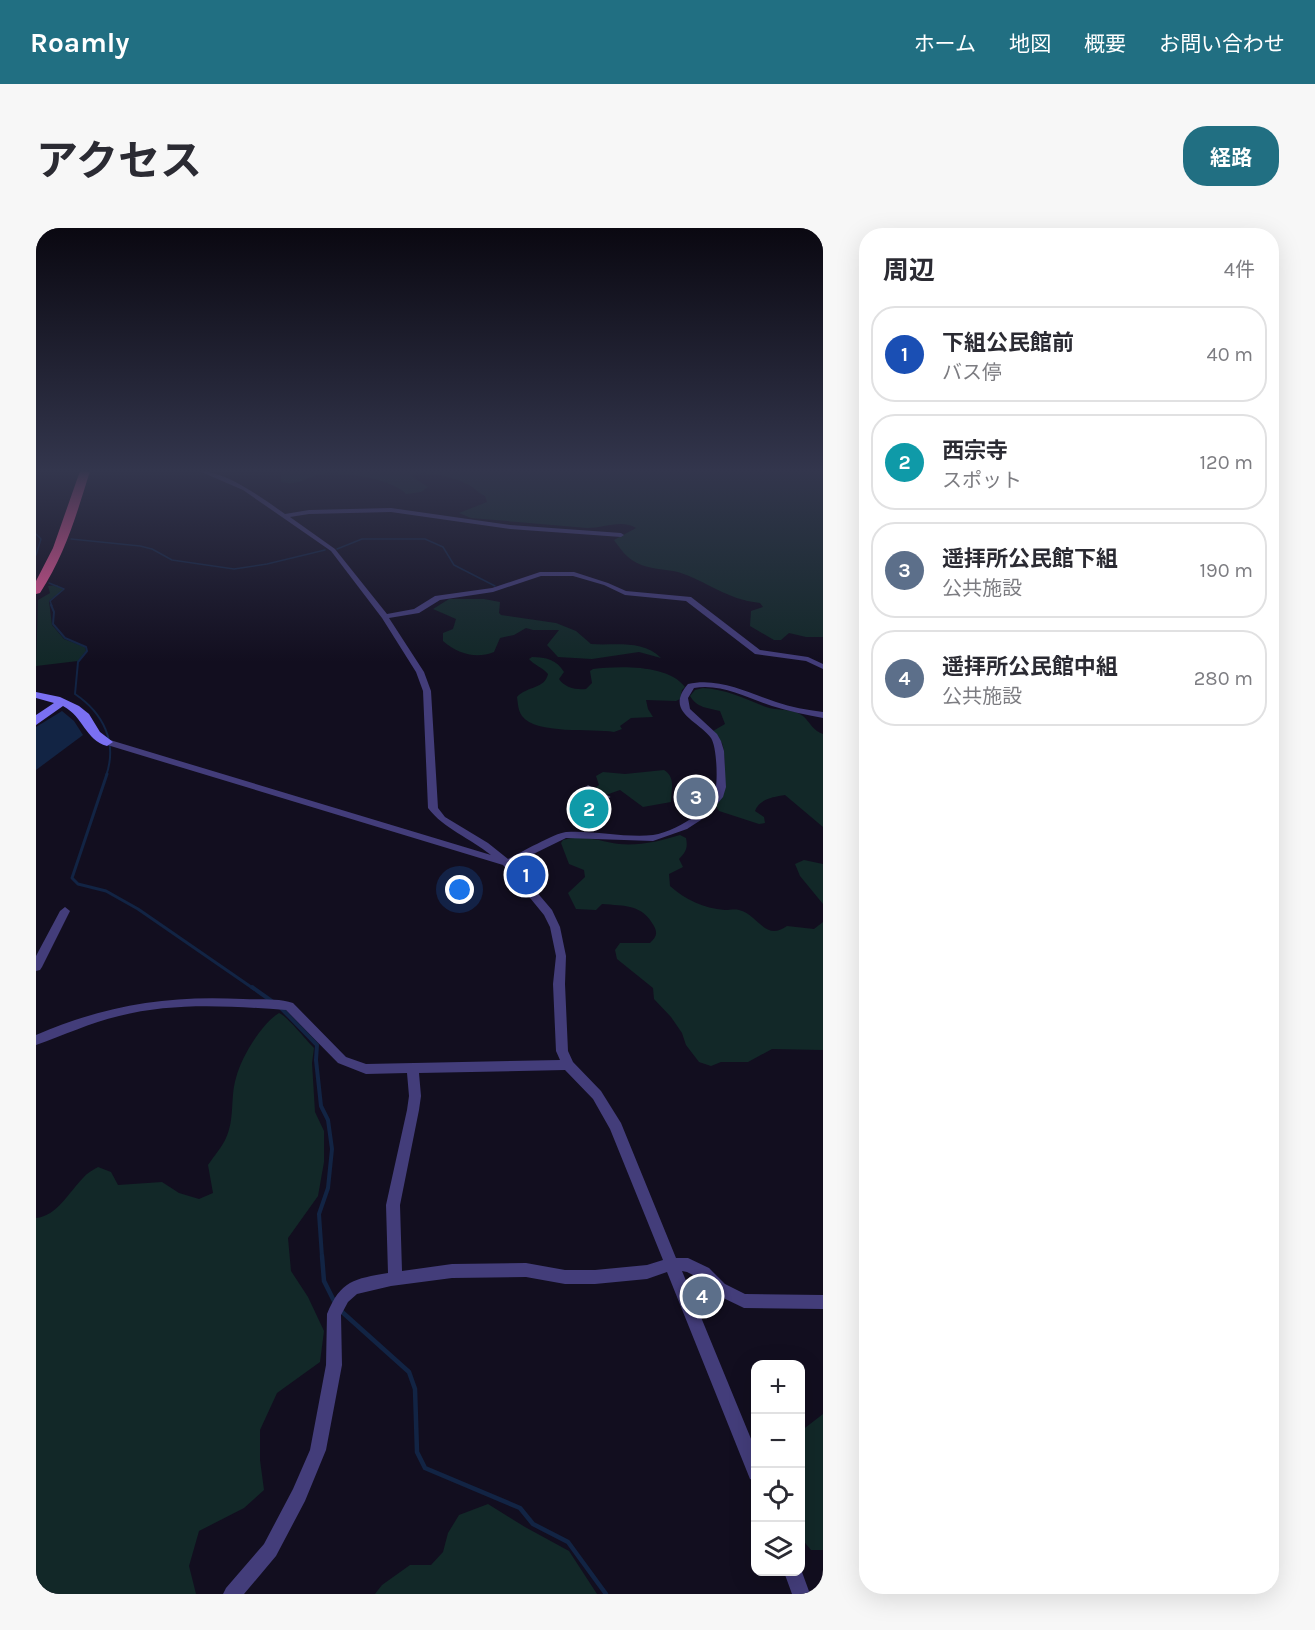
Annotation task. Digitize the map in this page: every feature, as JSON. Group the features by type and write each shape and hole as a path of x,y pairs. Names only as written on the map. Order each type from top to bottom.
{"highway":[{"path":"36,575 54,535"},
{"path":"36,590 49,570 63,535"}],"street":[{"path":"311,535 333,550 386,617 420,672 428,691 433,808 442,819 485,845 507,863 540,902 555,927 561,956 559,984 562,1052 568,1065 597,1095 616,1127 754,1468"},
{"path":"607,535 621,536"},
{"path":"386,617 416,611 438,598 494,590 540,574 574,574 606,584 625,593 688,599 758,652 808,659 823,667"},
{"path":"36,695 74,707 84,716 95,737 111,743 507,863 565,835 653,838 667,835 691,823 710,808 721,789 717,742 709,730 693,718 687,710 685,695 691,686 701,684 720,686 784,707 823,716"},
{"path":"36,721 62,702"},
{"path":"36,968 40,950 65,911"},
{"path":"36,1040 67,1028 151,1005 215,1002 285,1006 295,1011 342,1060 366,1069 568,1065"},
{"path":"395,1278 393,1205 416,1096 413,1068"},
{"path":"232,1594 270,1550 318,1450 334,1365 336,1308 347,1292 361,1285 395,1278 478,1269 526,1270 565,1277 595,1277 647,1272 671,1264 688,1265 704,1273 720,1289 744,1301 823,1302"},
{"path":"795,1576 801,1594"}],"green space":[{"path":"624,535 823,535 823,637 806,637 789,633 781,640 774,640 750,626 751,611 763,607 760,603 737,598 678,572 641,565 624,553 614,540"},
{"path":"57,585 64,590 49,601 52,625 64,639 85,647 86,651 78,661 36,666 38,600 50,593 48,586"},
{"path":"449,599 484,599 500,602 499,613 501,615 556,623 576,631 591,644 637,646 661,658 639,652 592,659 558,657 547,645 559,630 526,628 514,635 500,638 494,652 481,655 467,654 443,641 443,633 453,629 456,619 433,609"},
{"path":"532,657 554,662 564,672 559,679 575,689 586,689 592,683 590,671 593,669 616,667 655,670 667,674 685,687 680,699 676,701 646,700 653,717 631,718 620,726 622,729 614,732 565,730 539,726 522,716 517,697 540,685 548,674 529,659"},
{"path":"703,688 727,692 770,708 799,713 823,734 823,827 785,795 767,799 757,807 755,811 764,817 765,823 759,824 719,811 716,806 723,784 724,749 713,731 725,724 720,711 699,705 690,696 695,690"},
{"path":"664,770 671,780 671,802 643,807 620,790 603,796 591,791 599,785 596,776 603,772 625,774"},
{"path":"680,835 687,841 686,850 679,859 683,867 669,874 670,886 682,895 709,907 739,910 773,931 787,926 814,929 823,922 823,1050 772,1049 748,1062 721,1062 711,1066 699,1062 686,1045 682,1033 671,1017 654,999 653,988 617,959 615,950 620,943 650,943 654,939 656,931 649,919 638,910 625,906 602,904 596,910 576,909 568,893 585,877 584,870 569,864 561,843 563,840 584,838 634,844"},
{"path":"804,860 823,864 823,904 800,876 795,864"},
{"path":"279,1013 314,1048 312,1063 315,1112 324,1131 324,1162 318,1196 288,1238 291,1271 308,1297 324,1331 320,1362 277,1393 260,1430 260,1460 264,1490 244,1508 199,1531 189,1566 196,1594 36,1594 36,1218 50,1213 85,1176 98,1167 111,1172 118,1185 162,1182 179,1193 199,1199 213,1193 208,1165 229,1131 234,1086 239,1070 259,1033"},
{"path":"823,1414 823,1550 811,1550 805,1543 805,1428"},
{"path":"488,1504 569,1551 597,1594 375,1594 382,1585 410,1565 431,1565 443,1552 448,1533 459,1515"}],"water":[{"path":"62,711 74,721 83,735 36,770 36,727"}],"building":[{"path":"588,786 609,797 597,804 585,804 573,795"},
{"path":"707,1281 716,1297 710,1298 714,1309 706,1311 694,1283"}],"waterway":[{"path":"36,555 41,539 37,535"},
{"path":"71,539 140,546 152,549 172,560 234,569 267,564 325,550"},
{"path":"337,549 362,539 425,539 443,547 454,565 495,586"},
{"path":"49,583 64,589 50,601 52,606"},
{"path":"51,605 54,612 53,624 65,638 86,647 87,651 78,662 75,694 93,710 106,729 110,752 106,776"},
{"path":"107,774 72,878 78,884 106,891 138,909 254,989"},
{"path":"252,987 273,1002"},
{"path":"281,1008 317,1045 316,1060 321,1106 328,1120 332,1149 328,1188 319,1214 322,1257"},
{"path":"322,1256 324,1281 335,1303"},
{"path":"341,1311 409,1372 415,1389 417,1452 425,1468 520,1508 533,1524 568,1542 606,1594"}],"place":[{"name":"遥拝所公民館下組","path":"696,797"},
{"name":"西宗寺","path":"589,809"},
{"name":"下組公民館前","path":"526,875"},
{"name":"遥拝所公民館中組","path":"702,1296"}]}
